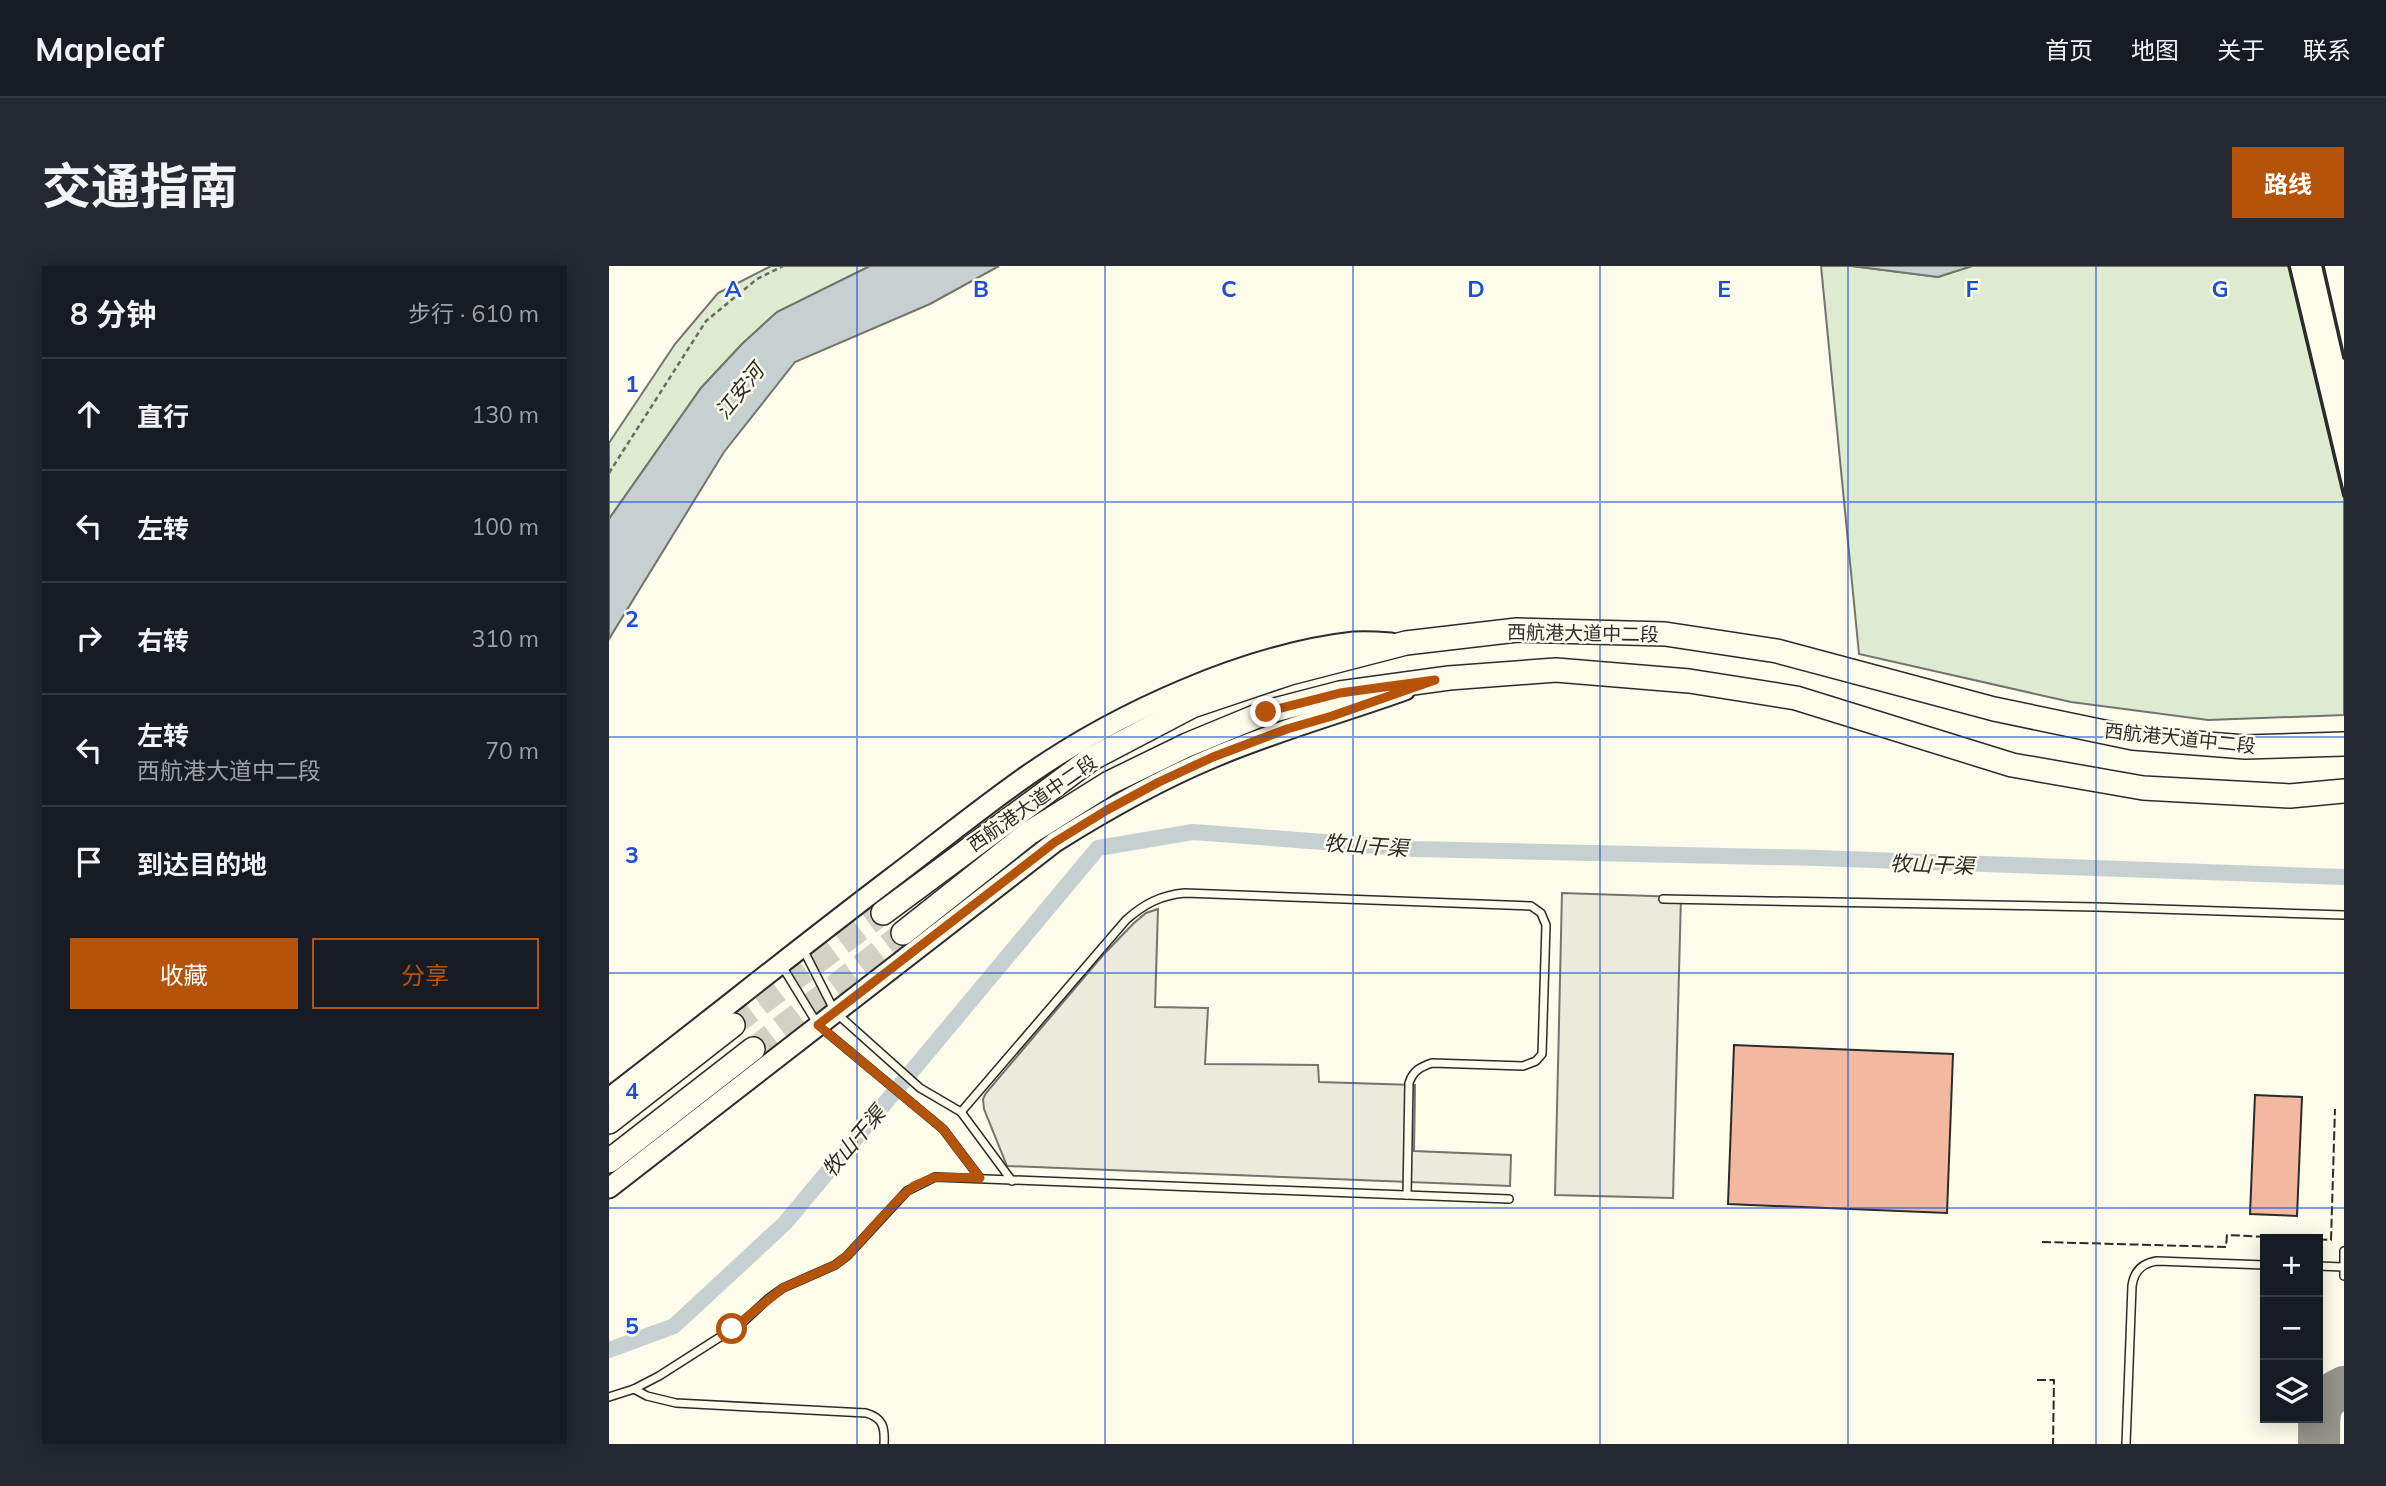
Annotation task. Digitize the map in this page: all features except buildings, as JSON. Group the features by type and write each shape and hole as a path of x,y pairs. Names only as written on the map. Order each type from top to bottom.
{"main road":[{"name":"西航港大道中二段","path":"883,913 1091,759 1192,706 1290,673 1406,643 1517,630 1665,634 1777,651 1994,709 2133,738 2245,747 2344,744"},
{"name":"西航港大道中二段","path":"903,933 1029,833 1109,783 1187,745 1266,712 1340,693 1435,680 1556,670 1689,681 1796,698 2012,765 2143,788 2290,796 2344,790"},
{"path":"609,1122 733,1025"},
{"path":"609,1161 753,1049"}],"street":[{"path":"609,1098 1029,774 1094,734 1166,698 1226,674 1299,652 1356,642 1406,643"},
{"path":"609,1188 1055,842 1107,810 1213,757 1287,729 1435,680"}],"lane":[{"path":"961,1112 1126,920 1157,898 1185,893 1531,906 1541,913 1546,925 1542,1054 1536,1061 1523,1066 1432,1063 1412,1075 1409,1083 1407,1195"},
{"path":"1663,899 2096,907 2344,915"},
{"path":"802,947 835,1012 920,1088 961,1112 1012,1181"},
{"path":"781,964 818,1025 943,1129 980,1178"},
{"path":"609,1397 659,1376 742,1323 783,1288 835,1265 847,1256 899,1199 914,1186 935,1177 1509,1199"},
{"path":"2323,1267 2343,1271 2344,1251"},
{"path":"2126,1444 2131,1286 2138,1269 2144,1264 2157,1261 2260,1265"},
{"path":"633,1389 676,1404 866,1413 880,1419 884,1444"}],"path":[{"path":"609,472 706,321 757,279 783,266"}],"green space":[{"path":"771,266 870,266 777,312 742,344 701,388 609,519 609,443 675,344 718,293"},
{"path":"1821,266 1852,266 1938,277 1972,266 2289,266 2344,496 2344,715 2208,720 2071,702 1859,654"}],"shaded area":[{"path":"1562,893 1681,897 1673,1198 1555,1195"},
{"path":"1158,909 1155,1007 1208,1008 1205,1064 1318,1065 1319,1082 1415,1085 1414,1151 1511,1155 1510,1186 1007,1166 984,1109 983,1099 986,1093 1103,955 1134,923 1146,913"}],"water":[{"name":"江安河","path":"870,266 999,266 930,304 795,362 724,452 609,639 609,519 701,388 742,344 777,312"},
{"path":"1852,266 1972,266 1938,277"}],"waterway":[{"name":"牧山干渠","path":"609,1350 674,1326 785,1223 1098,848 1193,832 1415,849 1818,858 2344,877"}],"taxiway":[{"path":"2319,1444 2319,1417 2323,1404 2334,1392 2344,1387"}],"tunnel":[{"path":"733,1025 883,913"},
{"path":"753,1049 903,933"}],"fence":[{"path":"2042,1242 2226,1247 2227,1235 2331,1240 2335,1109"},
{"path":"2037,1380 2054,1380 2053,1444"}],"wall":[{"path":"2289,266 2344,496"},
{"path":"2323,266 2344,358"}],"route":[{"path":"732,1329 783,1288 835,1265 847,1256 914,1186 935,1177 980,1178 943,1129 818,1025 1055,842 1107,810 1213,757 1287,729 1435,680 1340,693 1266,712"}]}
